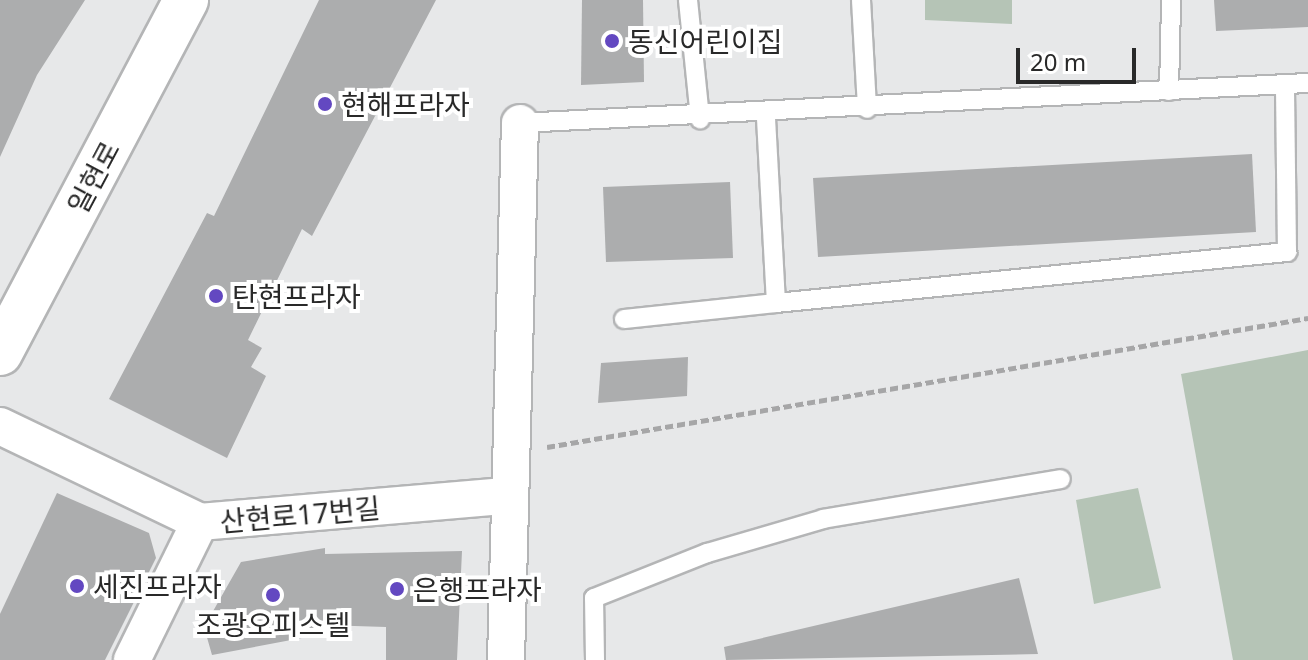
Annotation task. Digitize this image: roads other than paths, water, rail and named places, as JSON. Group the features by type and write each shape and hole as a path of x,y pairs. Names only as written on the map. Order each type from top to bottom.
{"main road":[{"name":"일현로","path":"0,353 186,0"}],"street":[{"path":"506,660 505,496 520,123"},
{"path":"0,426 200,522"},
{"name":"산현로17번길","path":"132,660 200,522 505,496"}],"lane":[{"path":"688,0 700,119"},
{"path":"861,0 867,109"},
{"path":"1169,91 1171,0"},
{"path":"520,123 766,116 1308,83"},
{"path":"624,319 1287,252 1285,85"},
{"path":"766,116 776,303"},
{"path":"595,660 594,598 707,553 823,519 1061,479"}],"place":[{"name":"동신어린이집","path":"612,41"},
{"name":"현해프라자","path":"325,104"},
{"name":"탄현프라자","path":"216,296"},
{"name":"세진프라자","path":"77,586"},
{"name":"은행프라자","path":"397,589"},
{"name":"조광오피스텔","path":"273,595"}]}
